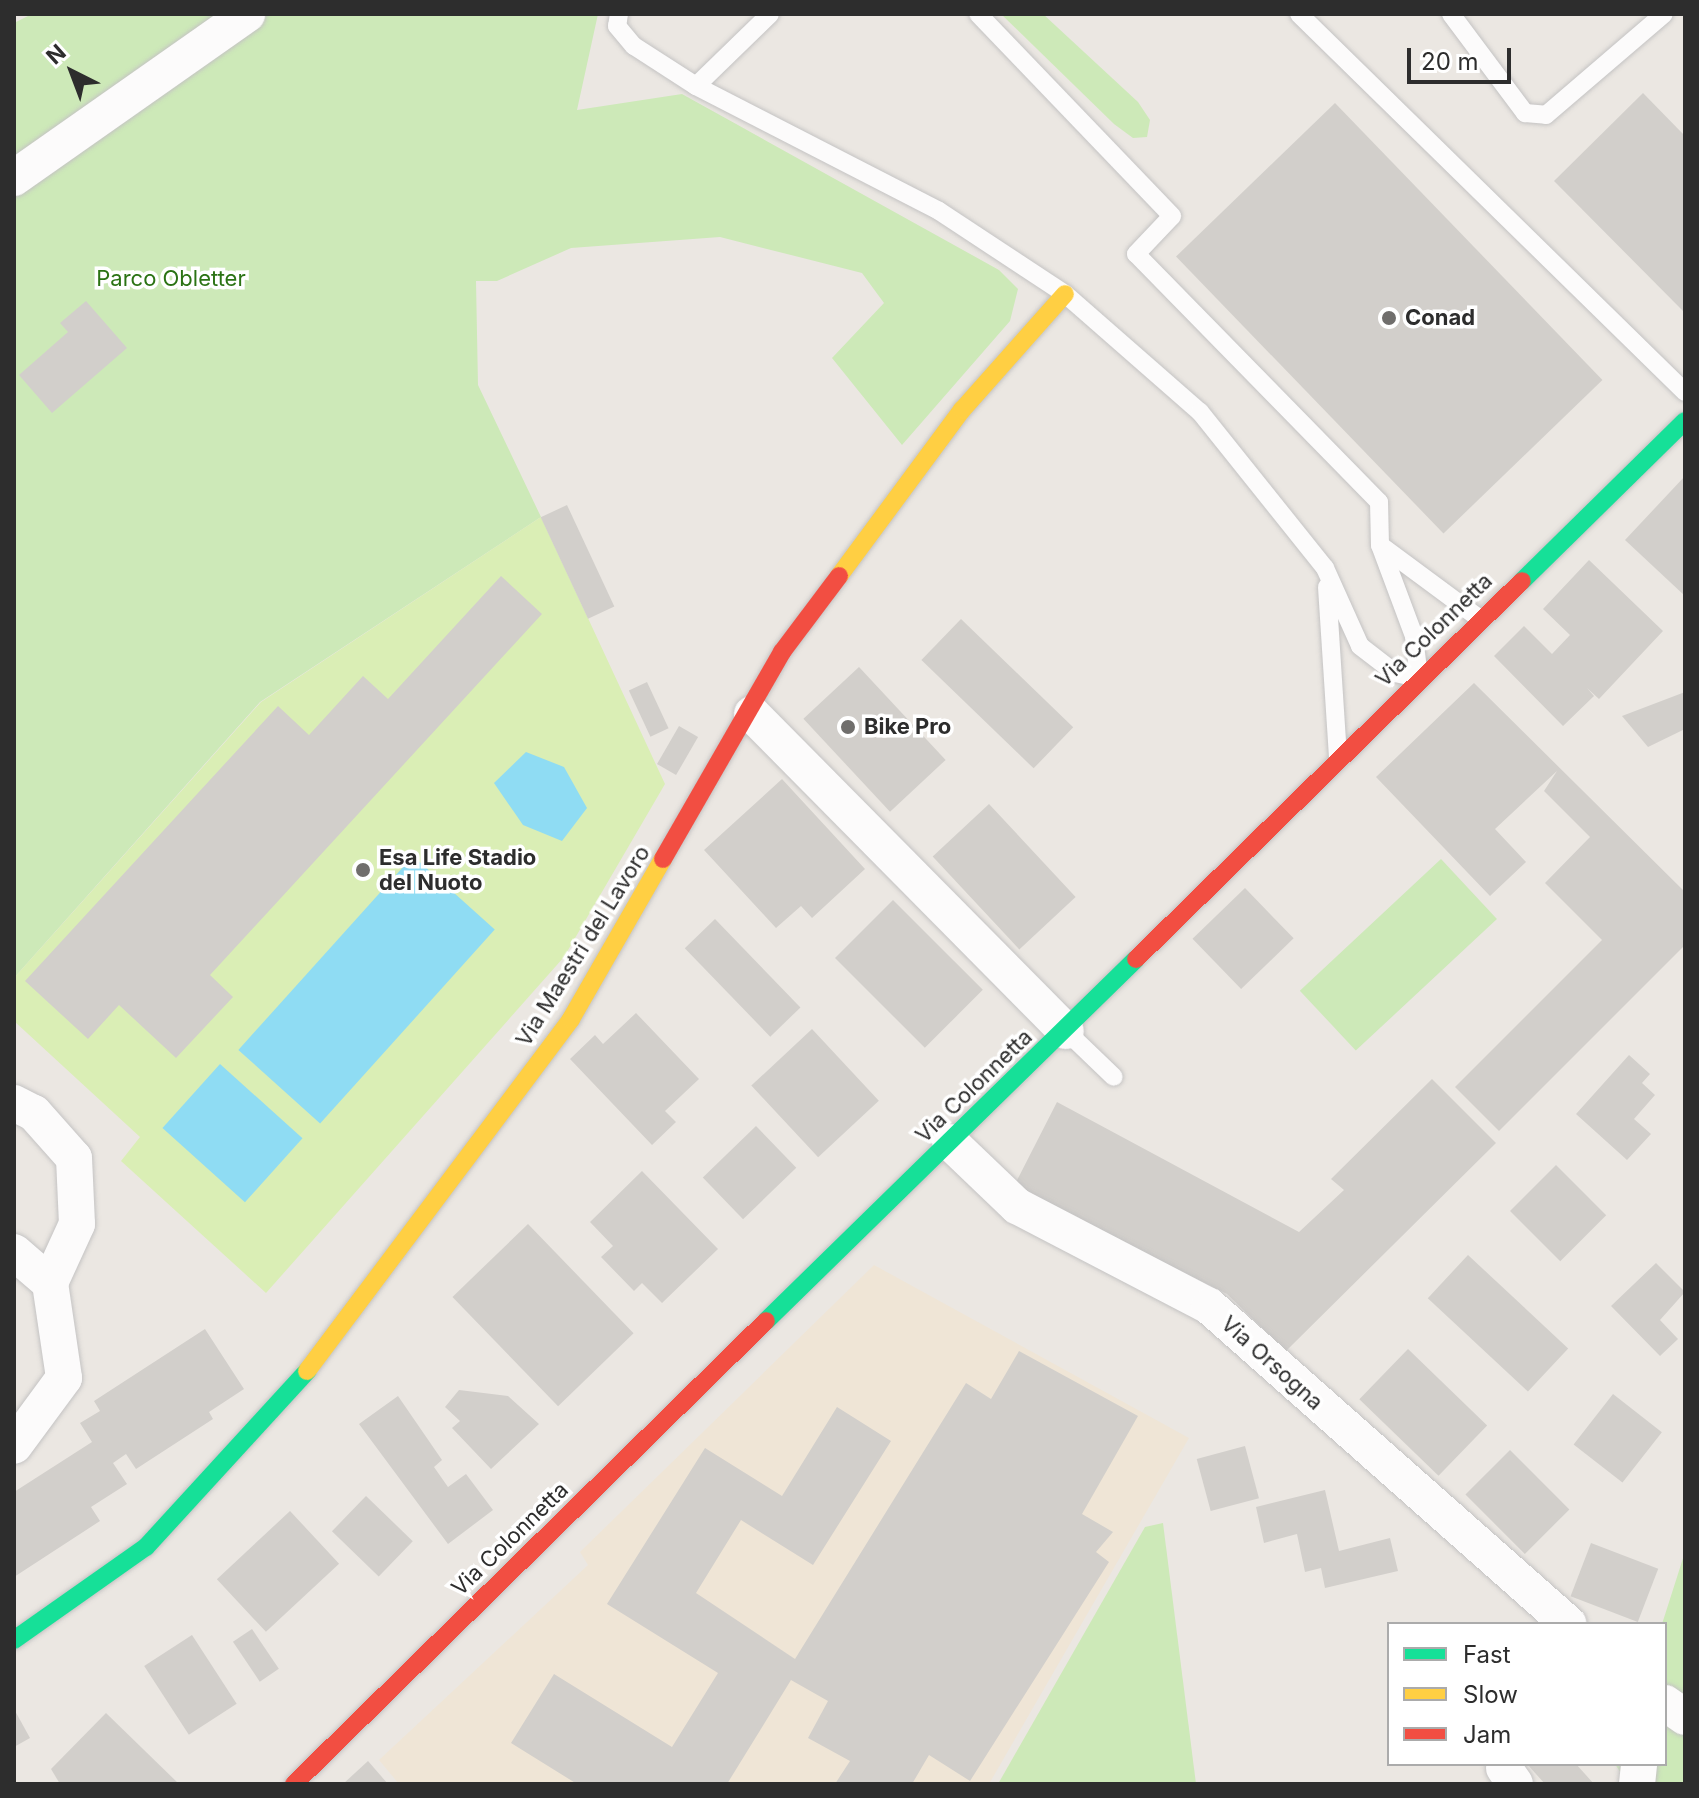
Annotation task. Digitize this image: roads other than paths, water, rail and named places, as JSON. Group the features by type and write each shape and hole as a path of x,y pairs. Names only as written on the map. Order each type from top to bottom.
{"main road":[{"name":"Via Maestri del Lavoro","path":"14,1640 146,1547 315,1362 571,1019 752,714 782,652 946,432 1065,294"},
{"name":"Via Colonnetta","path":"294,1784 1066,1031 1419,678 1685,421"}],"street":[{"path":"14,178 247,14"},
{"path":"752,714 1066,1031"},
{"path":"14,1103 34,1113 74,1158 77,1224 50,1283 64,1378 14,1446"},
{"name":"Via Orsogna","path":"950,1142 1017,1206 1209,1306 1567,1622"},
{"path":"14,1252 50,1283"},
{"path":"1667,1704 1685,1717"}],"lane":[{"path":"619,14 617,26 634,46 696,86 939,211 1065,294 1200,412 1325,568 1360,646 1395,673 1419,678 1414,636 1380,545 1379,502 1136,254 1172,216 978,14"},
{"path":"696,86 770,14"},
{"path":"1299,14 1685,392"},
{"path":"1451,14 1525,113 1546,115 1664,14"},
{"path":"1380,545 1480,619"},
{"path":"1325,568 1338,758"},
{"path":"1066,1031 1114,1077"}],"water":[{"path":"526,752 564,767 587,808 562,841 523,825 494,783"},
{"path":"413,856 495,930 320,1124 238,1050"},
{"path":"220,1064 302,1138 245,1202 162,1128"}],"place":[{"name":"Conad","path":"1389,318"},
{"name":"Bike Pro","path":"848,727"},
{"name":"Esa Life Stadio del Nuoto","path":"363,870"}],"park label":[{"name":"Parco Obletter","path":"171,279"}]}
